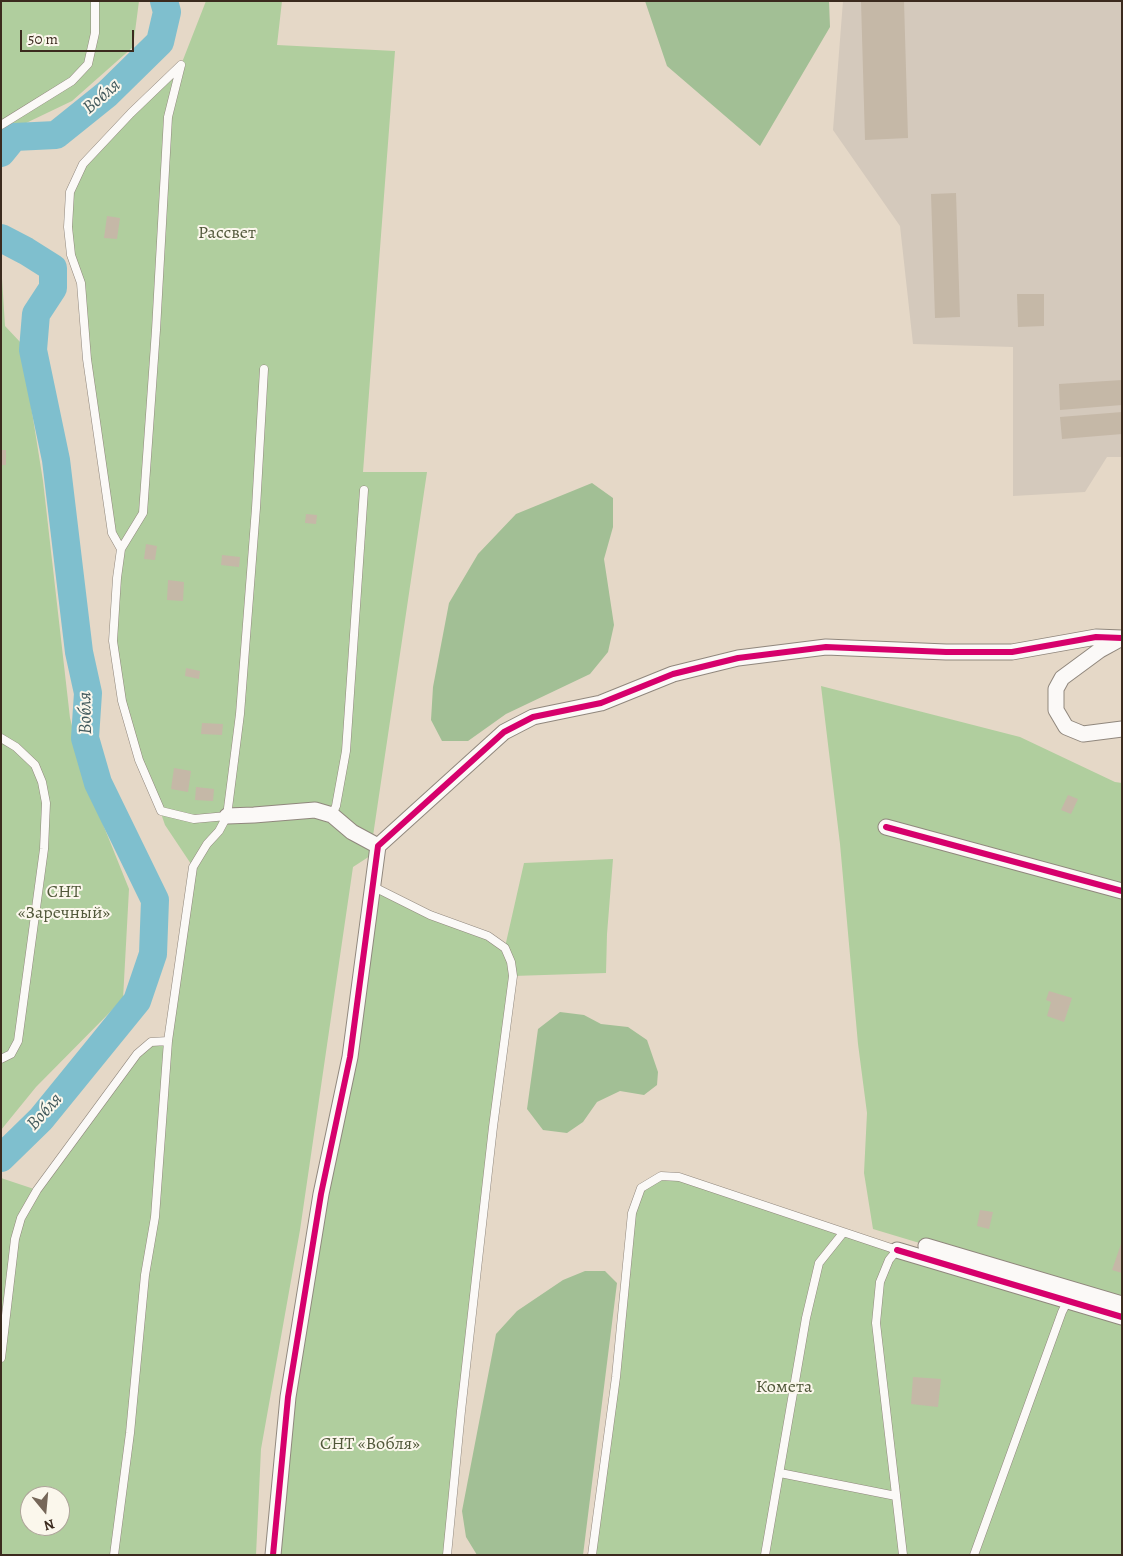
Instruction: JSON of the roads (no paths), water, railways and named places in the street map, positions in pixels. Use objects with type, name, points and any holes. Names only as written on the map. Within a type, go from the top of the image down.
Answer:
[{"type":"street","points":[[273,1555],[288,1397],[321,1194],[350,1057],[378,846],[504,732],[534,717],[601,703],[673,674],[738,658],[826,647],[946,652],[1012,652],[1096,637],[1122,638]]},
{"type":"street","points":[[1122,638],[1100,650],[1062,678],[1056,689],[1056,710],[1066,727],[1084,734],[1122,730]]},
{"type":"street","points":[[227,816],[315,810],[332,815],[352,832],[378,846]]},
{"type":"street","points":[[886,827],[1122,891]]},
{"type":"street","points":[[926,1246],[1122,1304]]},
{"type":"street","points":[[897,1250],[1122,1317]]},
{"type":"lane","points":[[1,125],[72,81],[88,64],[95,33],[95,1]]},
{"type":"lane","points":[[121,548],[112,532],[87,359],[81,283],[72,255],[68,227],[70,192],[82,164],[180,65],[168,116],[143,513],[121,548],[117,578],[114,641],[122,701],[139,760],[161,811],[194,819],[227,816]]},
{"type":"lane","points":[[114,1555],[130,1433],[145,1275],[155,1217],[168,1041],[193,867],[219,831],[227,816],[240,714],[256,508],[264,370]]},
{"type":"lane","points":[[332,815],[336,806],[346,751],[364,490]]},
{"type":"lane","points":[[1,738],[16,746],[35,765],[42,782],[46,804],[44,849],[18,1041],[11,1054],[1,1059]]},
{"type":"lane","points":[[372,886],[430,915],[488,936],[505,948],[512,962],[513,976],[494,1117],[466,1362],[447,1555]]},
{"type":"lane","points":[[1,1358],[15,1239],[21,1218],[37,1190],[137,1054],[151,1042],[168,1041]]},
{"type":"lane","points":[[592,1555],[616,1377],[632,1213],[641,1188],[661,1176],[679,1177],[897,1250],[880,1282],[876,1323],[903,1555]]},
{"type":"lane","points":[[765,1555],[806,1318],[820,1263],[843,1233]]},
{"type":"lane","points":[[974,1555],[1068,1300]]},
{"type":"lane","points":[[780,1473],[896,1496]]},
{"type":"waterway","name":"Вобля","points":[[1,153],[14,137],[56,135],[107,94],[160,42],[167,12],[164,1]]},
{"type":"waterway","name":"Вобля","points":[[1,238],[53,268],[53,288],[36,314],[33,350],[56,460],[79,652],[88,693],[85,738],[98,783],[155,900],[153,954],[137,1001],[41,1119],[1,1158]]},
{"type":"park label","name":"Рассвет","points":[[227,234]]},
{"type":"park label","name":"СНТ «Заречный»","points":[[64,903]]},
{"type":"park label","name":"Комета","points":[[784,1388]]},
{"type":"park label","name":"СНТ «Вобля»","points":[[370,1445]]}]
